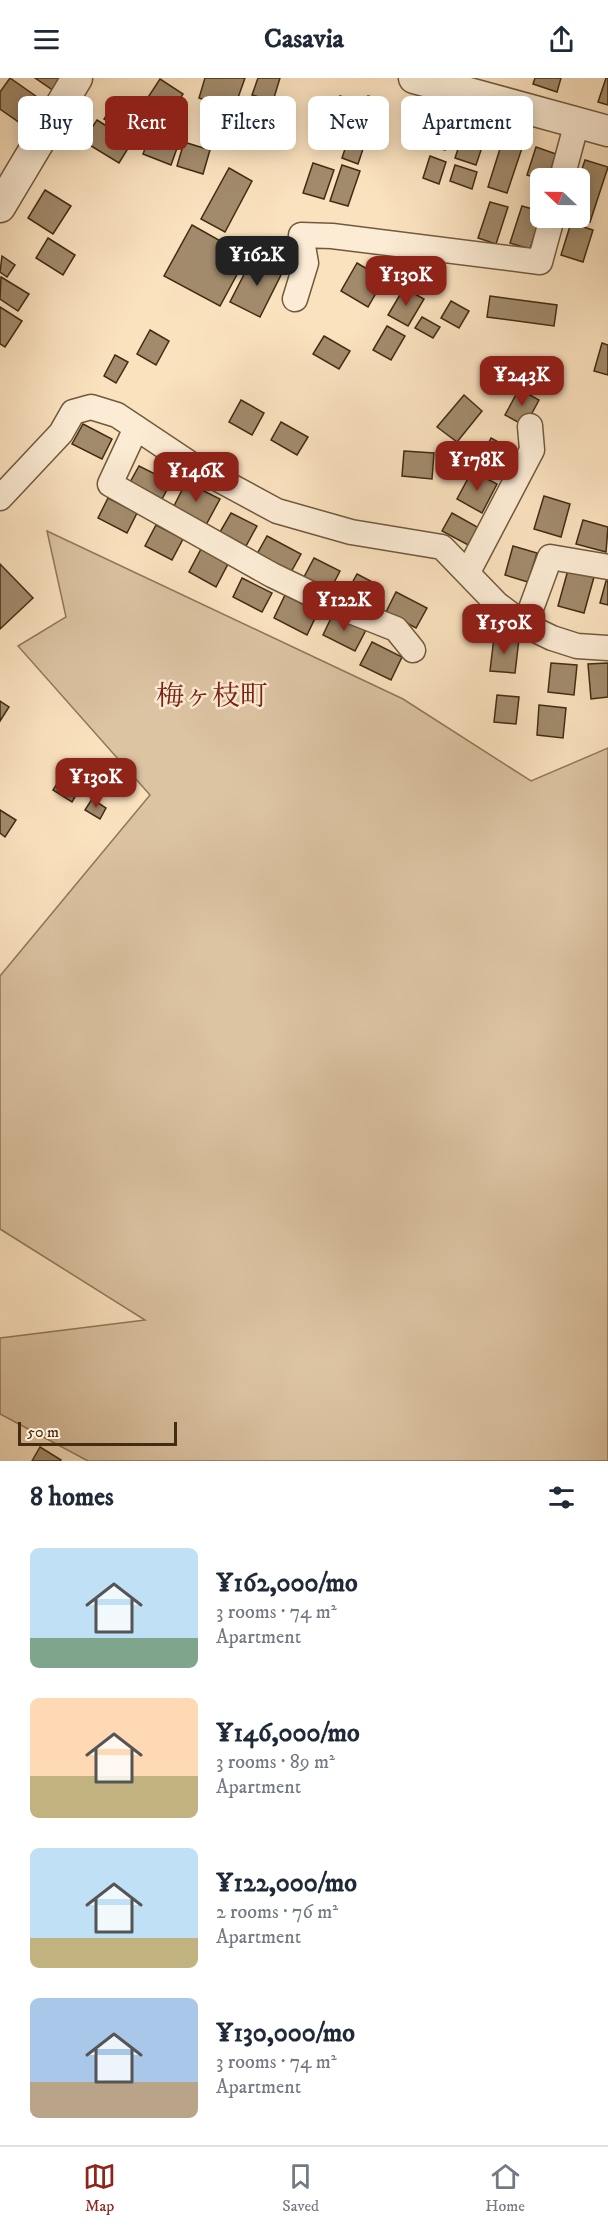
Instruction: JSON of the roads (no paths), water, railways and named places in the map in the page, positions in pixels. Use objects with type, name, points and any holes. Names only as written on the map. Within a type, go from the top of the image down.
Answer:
[{"type":"street","points":[[0,207],[77,78]]},
{"type":"street","points":[[414,78],[459,84],[608,131]]},
{"type":"street","points":[[564,168],[576,122]]},
{"type":"street","points":[[295,299],[306,263],[301,235],[332,236],[540,262],[549,228]]},
{"type":"street","points":[[0,498],[61,433],[73,412],[91,407],[117,415],[192,465],[277,511],[351,532],[442,547],[496,604],[525,625],[552,638],[577,646],[608,648]]},
{"type":"street","points":[[468,573],[532,450],[530,426]]},
{"type":"street","points":[[136,428],[110,484],[272,575],[330,603],[396,629],[413,651]]},
{"type":"street","points":[[525,625],[550,557],[608,567]]},
{"type":"district","name":"梅ヶ枝町","points":[[212,696]]}]
